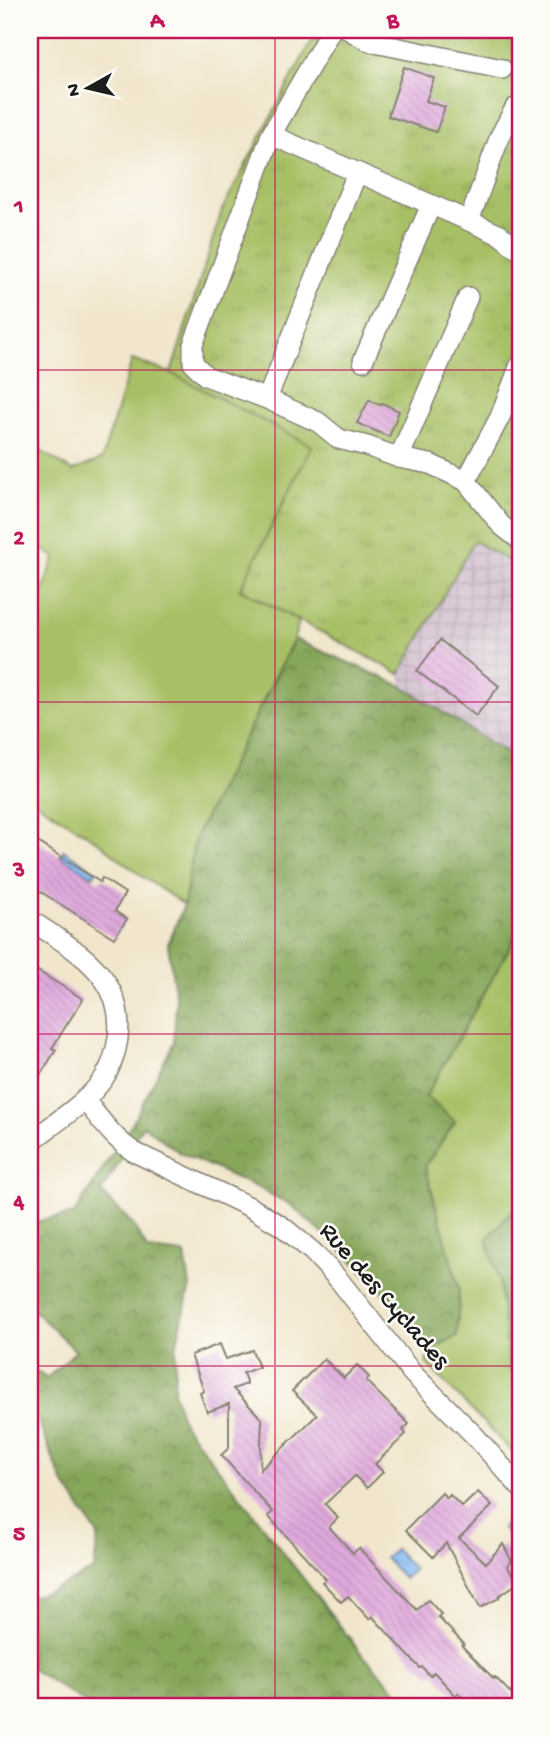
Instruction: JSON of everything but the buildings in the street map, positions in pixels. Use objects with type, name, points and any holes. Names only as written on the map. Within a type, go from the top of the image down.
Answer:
[{"type":"street","points":[[331,30],[271,135],[193,345],[193,363],[206,376],[318,422],[339,439],[399,458],[430,464],[466,481],[501,525],[520,540]]},
{"type":"street","points":[[349,30],[370,42],[502,69]]},
{"type":"street","points":[[469,220],[500,136],[515,108]]},
{"type":"street","points":[[271,135],[469,220],[500,235],[520,251]]},
{"type":"street","points":[[267,399],[357,173]]},
{"type":"street","points":[[363,361],[431,205]]},
{"type":"street","points":[[399,458],[468,297]]},
{"type":"street","points":[[466,481],[500,417],[520,365]]},
{"type":"street","points":[[30,920],[81,953],[101,973],[114,998],[119,1025],[116,1053],[103,1079],[84,1099],[33,1136]]},
{"type":"street","name":"Rue des Cyclades","points":[[84,1099],[109,1131],[134,1152],[250,1207],[283,1227],[313,1252],[347,1290],[413,1374],[474,1435],[520,1487]]},
{"type":"shaded area","points":[[475,541],[520,568],[520,762],[402,686],[400,674]]},
{"type":"green space","points":[[317,30],[520,30],[520,568],[474,541],[400,674],[240,589],[312,446],[171,373],[222,210]]},
{"type":"green space","points":[[132,360],[171,373],[312,446],[240,589],[299,621],[294,639],[195,838],[184,905],[97,841],[30,798],[30,624],[55,557],[30,543],[30,444],[73,471],[102,459]]},
{"type":"green space","points":[[294,639],[402,686],[520,762],[520,947],[514,940],[426,1096],[455,1122],[425,1166],[459,1290],[457,1336],[431,1349],[394,1303],[291,1205],[180,1153],[143,1125],[101,1192],[132,1223],[148,1250],[185,1254],[190,1286],[176,1347],[174,1393],[183,1423],[361,1653],[405,1700],[418,1707],[92,1707],[30,1668],[30,1597],[53,1590],[94,1570],[98,1535],[62,1480],[30,1405],[30,1369],[47,1378],[76,1351],[30,1307],[30,1227],[39,1221],[74,1214],[134,1120],[174,1042],[176,1000],[168,944],[184,905],[195,838]]},
{"type":"green space","points":[[514,939],[520,947],[520,1002],[510,1024],[520,1029],[520,1210],[517,1206],[487,1239],[499,1280],[510,1370],[520,1358],[520,1451],[516,1456],[426,1363],[431,1349],[457,1336],[459,1290],[425,1166],[455,1122],[425,1096]]},
{"type":"green space","points":[[516,1206],[520,1210],[520,1358],[510,1371],[499,1280],[487,1239]]},
{"type":"water","points":[[63,850],[96,871],[93,876],[60,856]]},
{"type":"water","points":[[510,1521],[520,1533],[520,1547],[502,1528]]},
{"type":"water","points":[[395,1549],[414,1569],[404,1579],[385,1558]]}]
